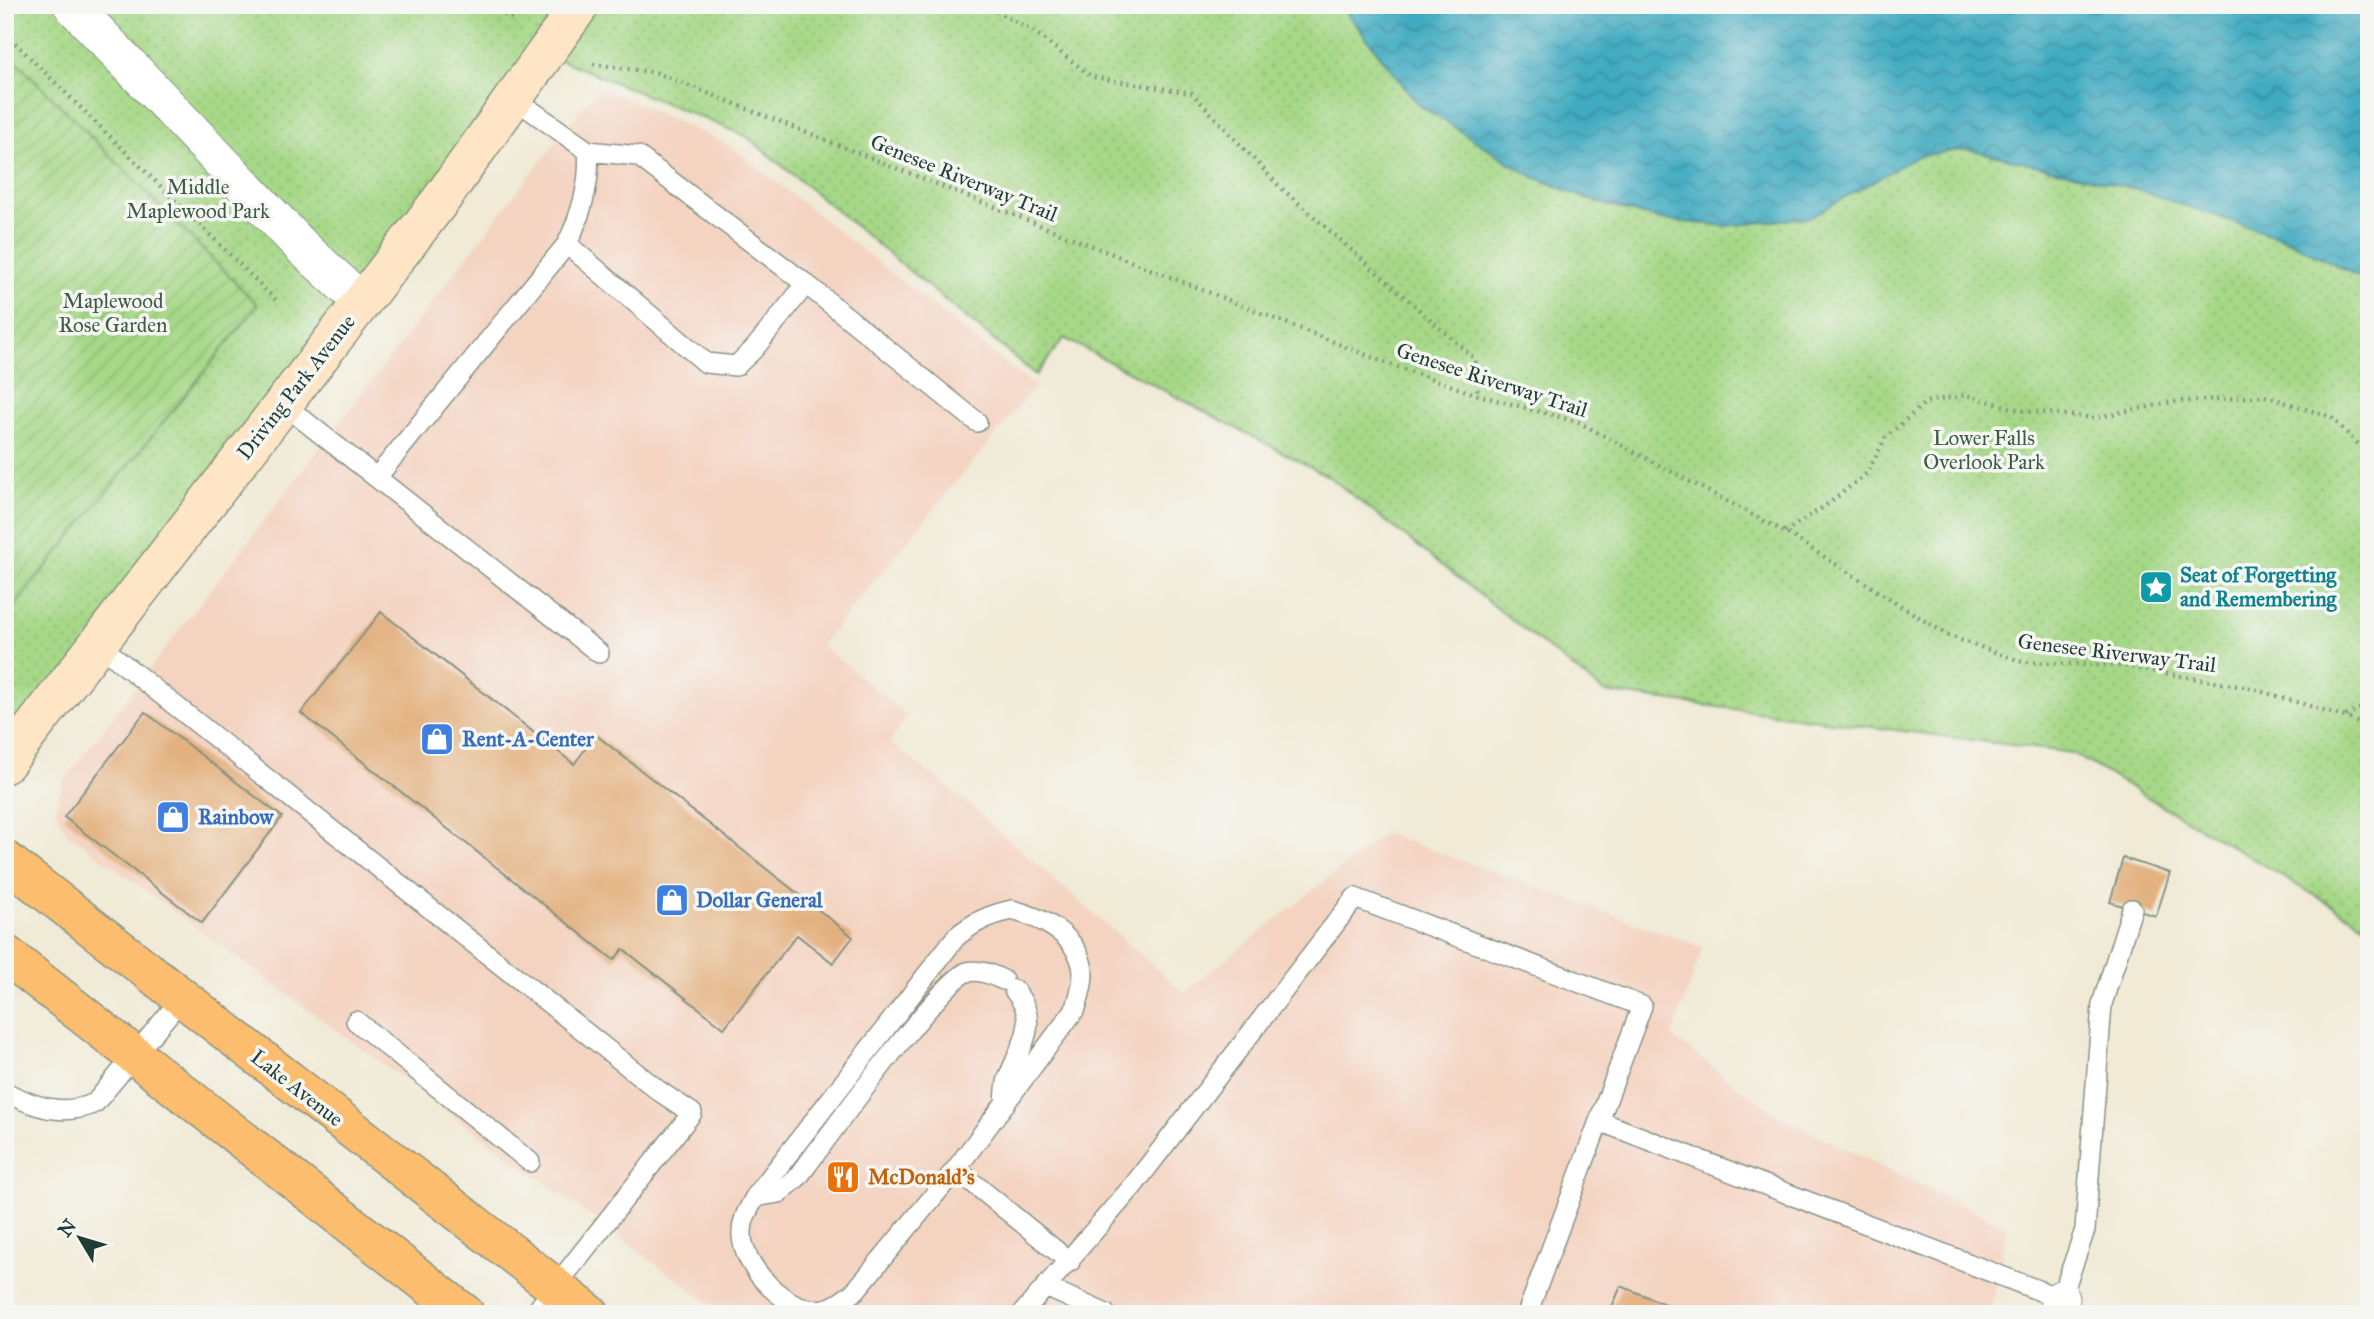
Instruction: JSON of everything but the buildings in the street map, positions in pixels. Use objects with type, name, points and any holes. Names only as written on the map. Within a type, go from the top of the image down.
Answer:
[{"type":"main road","name":"Driving Park Avenue","points":[[5,764],[362,302],[515,99],[580,5]]},
{"type":"main road","name":"Lake Avenue","points":[[5,860],[182,998],[544,1300],[590,1314]]},
{"type":"main road","points":[[5,954],[465,1314]]},
{"type":"street","points":[[72,5],[312,258],[362,302]]},
{"type":"lane","points":[[515,99],[588,151],[638,156],[806,284],[977,422]]},
{"type":"lane","points":[[377,477],[567,244],[583,207],[589,165],[588,151]]},
{"type":"lane","points":[[567,244],[706,363],[736,366],[754,349],[806,284]]},
{"type":"lane","points":[[283,404],[599,653]]},
{"type":"lane","points":[[98,644],[659,1091],[692,1113],[544,1300]]},
{"type":"lane","points":[[1022,1314],[1070,1262],[1186,1120],[1355,898],[1643,1006],[1527,1314]]},
{"type":"lane","points":[[1599,1121],[2059,1306],[2085,1230],[2102,1004],[2132,909]]},
{"type":"lane","points":[[1012,910],[1034,916],[1070,943],[1082,964],[1082,986],[1076,1007],[956,1169],[856,1290],[842,1302],[823,1310],[803,1307],[786,1298],[750,1266],[741,1234],[744,1218],[755,1197],[956,937],[982,919],[1012,910]]},
{"type":"lane","points":[[755,1197],[779,1193],[799,1176],[925,1012],[954,980],[966,972],[985,972],[1009,985],[1026,1004],[1029,1023],[1021,1051],[1007,1079],[1005,1105]]},
{"type":"lane","points":[[5,1092],[37,1108],[79,1110],[96,1103],[182,998]]},
{"type":"lane","points":[[356,1021],[530,1162]]},
{"type":"lane","points":[[956,1169],[1070,1262]]},
{"type":"lane","points":[[1046,1287],[1106,1314]]},
{"type":"path","points":[[485,5],[515,20]]},
{"type":"path","points":[[983,5],[1032,30],[1092,77],[1192,93],[1279,186],[1475,359],[1478,395]]},
{"type":"path","points":[[5,33],[279,303]]},
{"type":"path","name":"Genesee Riverway Trail","points":[[593,64],[657,73],[1371,356],[1478,395],[1578,422],[1785,532],[1947,635],[2023,662],[2123,666],[2197,676],[2250,688],[2346,717],[2369,728]]},
{"type":"path","points":[[1785,532],[1831,502],[1867,473],[1886,437],[1926,402],[1966,395],[2019,410],[2094,418],[2172,402],[2265,396],[2331,417],[2369,455]]},
{"type":"path","points":[[2346,717],[2369,704]]},
{"type":"shaded area","points":[[602,88],[729,145],[1035,387],[821,645],[907,715],[890,743],[958,795],[1184,993],[1385,833],[1703,947],[1672,1037],[1778,1116],[2007,1227],[1990,1314],[724,1314],[67,833],[55,810],[64,780],[584,105]]},
{"type":"green space","name":"Lower Falls Overlook Park","points":[[5,5],[1341,5],[1418,104],[1528,174],[1587,199],[1660,220],[1871,180],[1918,156],[1968,149],[2136,189],[2288,240],[2369,282],[2369,927],[2072,753],[1604,692],[1328,476],[1064,338],[1036,375],[746,136],[546,54],[5,764]]},
{"type":"green space","name":"Maplewood Rose Garden","points":[[5,50],[258,305],[5,618]]},
{"type":"water","points":[[1341,5],[2369,5],[2369,282],[2288,240],[2136,189],[1968,149],[1918,156],[1810,217],[1726,226],[1661,220],[1587,199],[1528,174],[1418,104]]},
{"type":"place","name":"Seat of Forgetting and Remembering","points":[[2156,587]]},
{"type":"place","name":"Rent-A-Center","points":[[437,739]]},
{"type":"place","name":"Rainbow","points":[[173,817]]},
{"type":"place","name":"Dollar General","points":[[672,900]]},
{"type":"place","name":"McDonald's","points":[[843,1177]]},
{"type":"park label","name":"Middle Maplewood Park","points":[[198,199]]}]
